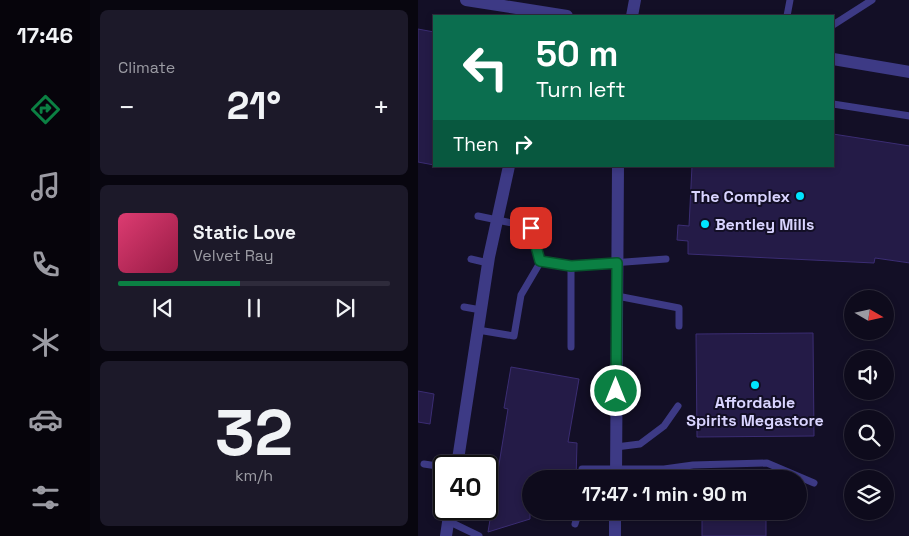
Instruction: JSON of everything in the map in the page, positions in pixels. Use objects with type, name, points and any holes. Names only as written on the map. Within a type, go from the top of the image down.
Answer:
[{"type":"street","points":[[466,0],[546,15]]},
{"type":"street","points":[[632,15],[635,0]]},
{"type":"street","points":[[834,59],[910,72]]},
{"type":"street","points":[[459,455],[488,263],[509,167]]},
{"type":"street","points":[[616,470],[618,167]]},
{"type":"street","points":[[446,536],[448,520]]},
{"type":"street","points":[[615,520],[615,536]]},
{"type":"lane","points":[[787,15],[790,0]]},
{"type":"lane","points":[[834,24],[872,0]]},
{"type":"lane","points":[[834,104],[910,116]]},
{"type":"lane","points":[[478,216],[531,228],[540,261],[520,296],[514,336],[478,330]]},
{"type":"lane","points":[[471,259],[488,263]]},
{"type":"lane","points":[[540,261],[571,266],[666,259]]},
{"type":"lane","points":[[571,266],[571,347]]},
{"type":"lane","points":[[617,296],[679,308],[679,326]]},
{"type":"lane","points":[[464,307],[481,310]]},
{"type":"lane","points":[[616,447],[640,444],[664,426],[678,406]]},
{"type":"lane","points":[[424,464],[433,465]]},
{"type":"lane","points":[[654,470],[693,465],[767,464],[782,470]]},
{"type":"lane","points":[[807,480],[814,483]]},
{"type":"lane","points":[[456,520],[478,536]]},
{"type":"lane","points":[[575,524],[576,520]]},
{"type":"building","points":[[418,29],[433,32],[433,165],[418,162]]},
{"type":"building","name":"The Complex","points":[[834,134],[910,146],[910,263],[875,258],[874,263],[688,254],[688,241],[677,240],[678,225],[689,226],[692,167],[834,167]]},
{"type":"building","name":"Affordable Spirits Megastore","points":[[813,333],[814,436],[697,437],[696,334]]},
{"type":"building","points":[[511,367],[579,379],[568,442],[577,443],[576,470],[522,470],[522,520],[527,520],[488,532],[490,520],[498,520],[498,470],[508,409],[504,408]]},
{"type":"building","points":[[418,391],[434,394],[430,424],[418,422]]},
{"type":"building","points":[[702,520],[766,520],[766,536],[702,536]]},
{"type":"place","name":"The Complex","points":[[800,196]]},
{"type":"place","name":"Bentley Mills","points":[[705,224]]},
{"type":"place","name":"Affordable Spirits Megastore","points":[[755,385]]},
{"type":"route","points":[[531,228],[540,261],[571,266],[617,263],[616,391]]}]
